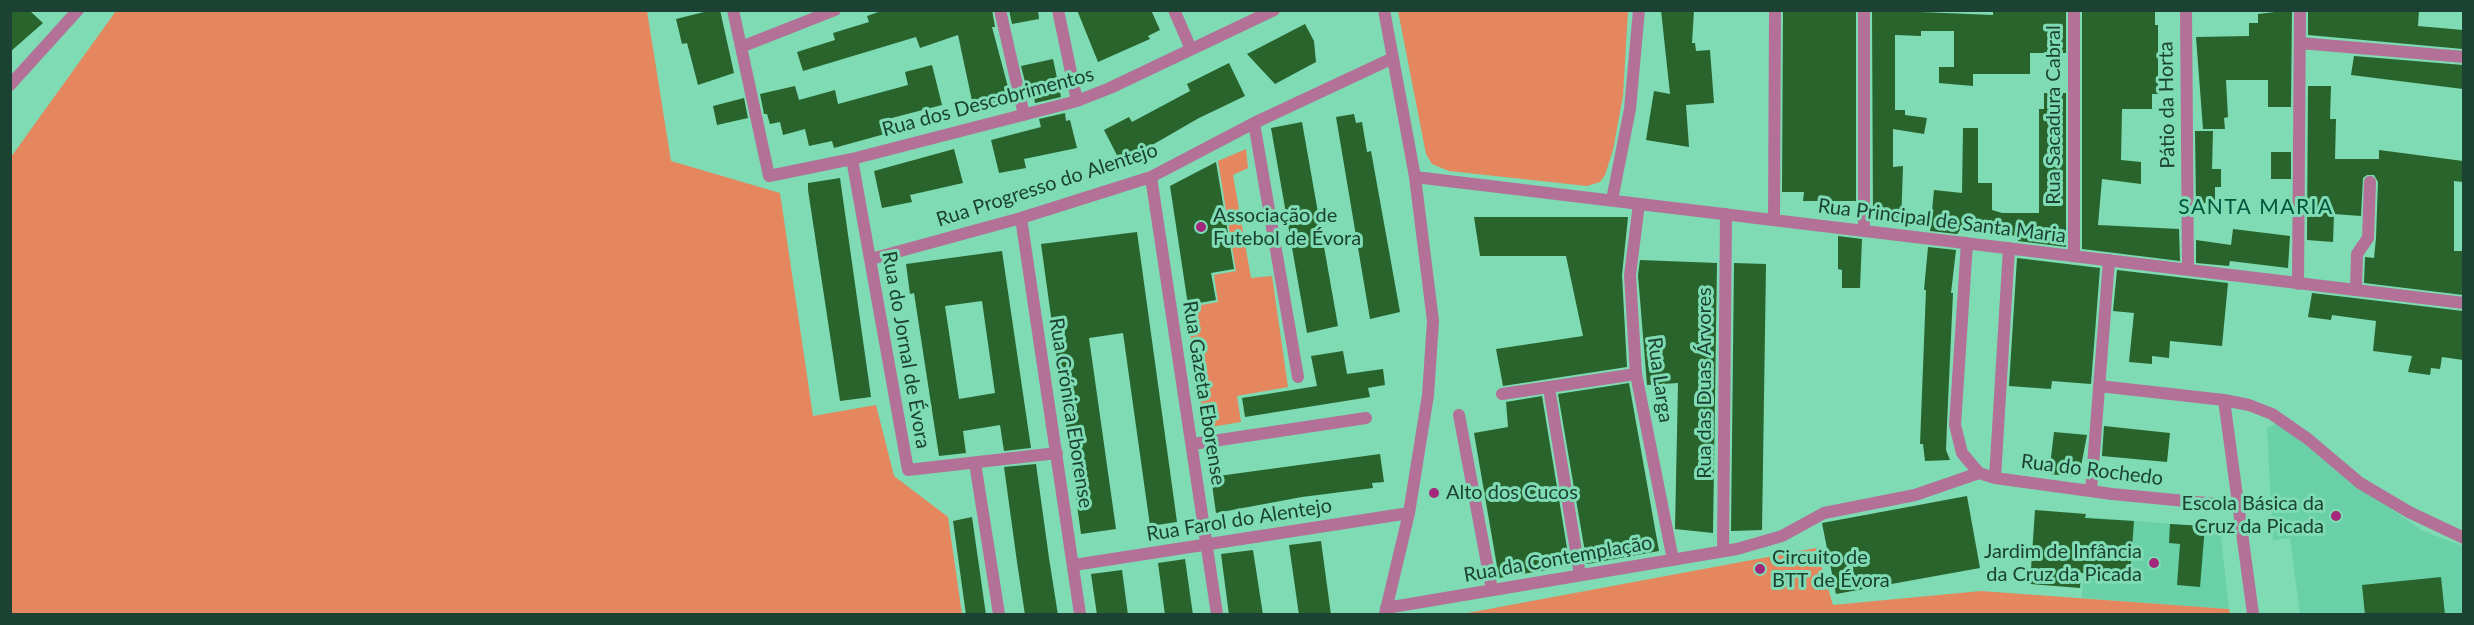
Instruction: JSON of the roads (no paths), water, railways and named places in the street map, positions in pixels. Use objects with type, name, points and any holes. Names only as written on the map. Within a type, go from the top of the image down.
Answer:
[{"type":"street","points":[[10,85],[78,10]]},
{"type":"street","points":[[733,10],[741,47],[835,10]]},
{"type":"street","points":[[1000,10],[1024,115]]},
{"type":"street","points":[[1058,10],[1077,100]]},
{"type":"street","points":[[1174,10],[1191,49]]},
{"type":"street","name":"Rua dos Descobrimentos","points":[[741,47],[769,176],[852,159],[1077,100],[1110,88],[1274,10]]},
{"type":"street","points":[[1384,10],[1415,177],[1433,321],[1428,395],[1409,513],[1385,611]]},
{"type":"street","points":[[1612,200],[1630,109],[1639,10]]},
{"type":"street","points":[[1774,220],[1775,10]]},
{"type":"street","points":[[1864,10],[1864,231]]},
{"type":"street","name":"Rua Sacadura Cabral","points":[[2074,10],[2074,256]]},
{"type":"street","name":"Pátio da Horta","points":[[2186,10],[2188,270]]},
{"type":"street","points":[[2298,284],[2300,10]]},
{"type":"street","points":[[2300,43],[2463,57]]},
{"type":"street","name":"Rua Progresso do Alentejo","points":[[871,259],[1021,218],[1152,177],[1254,123],[1393,58]]},
{"type":"street","points":[[1254,123],[1298,376]]},
{"type":"street","name":"Rua do Jornal de Évora","points":[[852,159],[908,470],[1057,453]]},
{"type":"street","name":"Rua Gazeta Eborense","points":[[1152,177],[1217,615]]},
{"type":"street","name":"Rua Principal de Santa Maria","points":[[1415,177],[2463,303]]},
{"type":"street","points":[[2356,290],[2357,254],[2368,238],[2370,182]]},
{"type":"street","name":"Rua Larga","points":[[1639,204],[1629,275],[1636,374],[1673,560]]},
{"type":"street","name":"Rua das Duas Árvores","points":[[1723,551],[1726,214]]},
{"type":"street","name":"Rua Crónica Eborense","points":[[1021,218],[1080,615]]},
{"type":"street","points":[[1967,243],[1955,425],[1962,453],[1978,473]]},
{"type":"street","points":[[1995,478],[2009,248]]},
{"type":"street","points":[[2091,491],[2109,260]]},
{"type":"street","points":[[1502,394],[1636,374]]},
{"type":"street","points":[[2099,386],[2224,400],[2249,405],[2272,414],[2308,439],[2360,483],[2409,512],[2463,538]]},
{"type":"street","points":[[1549,388],[1580,575]]},
{"type":"street","points":[[2224,400],[2253,615]]},
{"type":"street","points":[[1460,415],[1492,590]]},
{"type":"street","points":[[1193,444],[1366,418]]},
{"type":"street","points":[[975,463],[999,615]]},
{"type":"street","name":"Rua da Contemplação","points":[[1385,611],[1492,590],[1737,549],[1782,536],[1824,513],[1916,495],[1978,473]]},
{"type":"street","name":"Rua do Rochedo","points":[[1978,473],[1995,478],[2091,491],[2238,506]]},
{"type":"street","name":"Rua Farol do Alentejo","points":[[1074,566],[1409,513]]},
{"type":"place","name":"Associação de Futebol de Évora","points":[[1201,227]]},
{"type":"place","name":"Alto dos Cucos","points":[[1434,493]]},
{"type":"place","name":"Escola Básica da Cruz da Picada","points":[[2336,516]]},
{"type":"place","name":"Jardim de Infância da Cruz da Picada","points":[[2154,563]]},
{"type":"place","name":"Circuito de BTT de Évora","points":[[1760,569]]},
{"type":"district","name":"SANTA MARIA","points":[[2256,207]]}]
